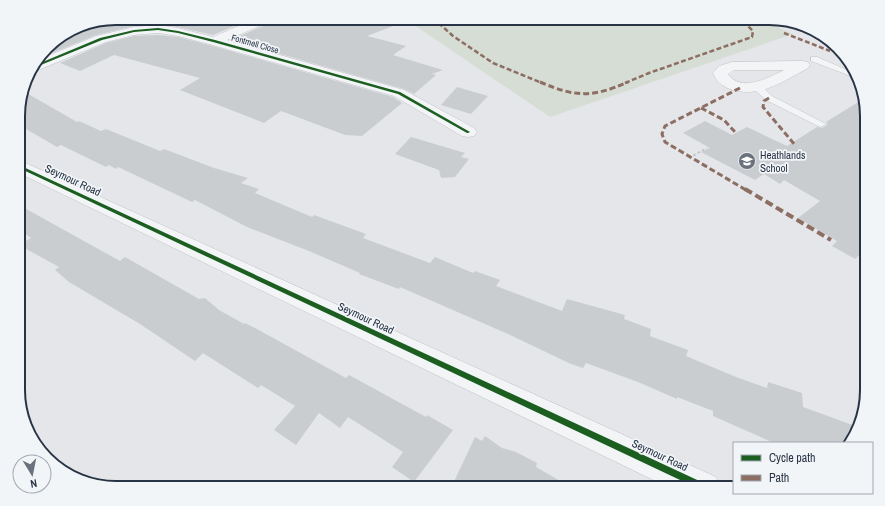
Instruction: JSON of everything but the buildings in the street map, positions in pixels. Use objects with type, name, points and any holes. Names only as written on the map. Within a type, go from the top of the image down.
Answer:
[{"type":"street","points":[[214,41],[250,25]]},
{"type":"street","name":"Fontmell Close","points":[[42,63],[101,39],[134,31],[158,28],[316,64],[399,93],[468,132]]},
{"type":"street","points":[[435,130],[451,122]]},
{"type":"street","name":"Seymour Road","points":[[25,169],[690,481]]},
{"type":"lane","points":[[814,59],[850,74]]},
{"type":"lane","points":[[757,88],[769,98],[821,124]]},
{"type":"path","points":[[689,158],[707,148]]},
{"type":"shaded area","points":[[414,25],[769,25],[774,25],[793,34],[550,117]]},
{"type":"marked path","points":[[441,25],[453,36],[493,63],[554,88],[574,94],[589,94],[621,85],[649,73],[752,37],[753,31],[747,25]]},
{"type":"marked path","points":[[784,33],[830,51]]},
{"type":"marked path","points":[[740,88],[665,126],[662,134],[665,142],[831,240]]},
{"type":"marked path","points":[[769,98],[764,101],[763,107],[795,145]]},
{"type":"marked path","points":[[701,108],[724,120],[735,132]]},
{"type":"cycle path","points":[[42,63],[101,39],[134,31],[158,29],[178,32],[399,93],[468,132]]},
{"type":"cycle path","points":[[25,169],[690,481]]},
{"type":"place","name":"Heathlands School","points":[[747,161]]}]
